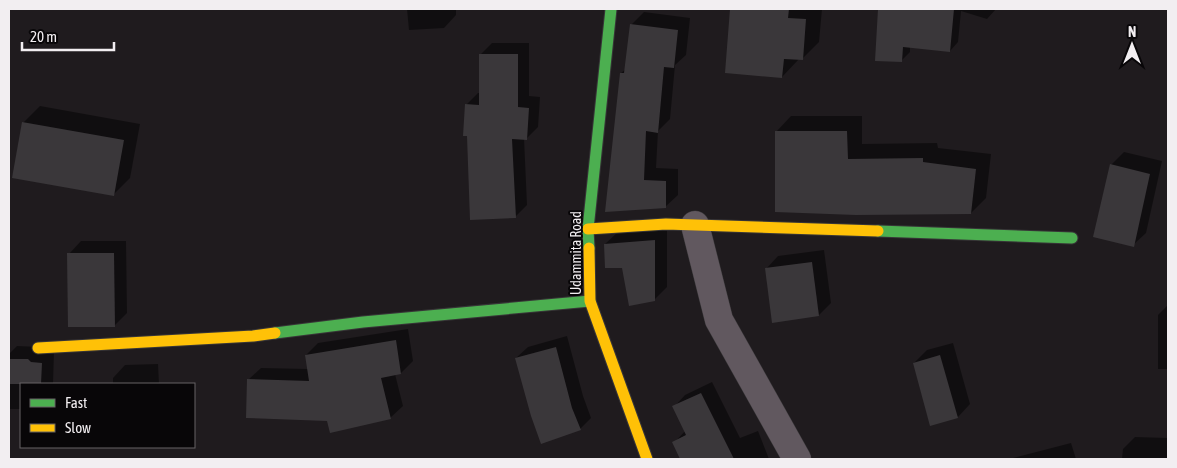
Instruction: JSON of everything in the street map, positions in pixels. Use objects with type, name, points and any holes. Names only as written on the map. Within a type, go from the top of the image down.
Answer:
[{"type":"street","name":"Udammita Road","points":[[611,9],[588,229],[590,301],[647,459]]},
{"type":"street","points":[[588,229],[666,224],[1072,238]]},
{"type":"street","points":[[695,225],[719,320],[797,459]]},
{"type":"street","points":[[38,348],[253,336],[363,322],[590,301]]},
{"type":"building","points":[[730,9],[789,9],[788,18],[806,19],[803,60],[784,59],[782,78],[725,73]]},
{"type":"building","points":[[878,9],[954,9],[950,52],[903,47],[902,62],[875,61]]},
{"type":"building","points":[[630,24],[678,30],[674,68],[664,67],[658,133],[646,131],[644,180],[666,181],[666,208],[605,212],[620,73],[624,73]]},
{"type":"building","points":[[479,54],[518,54],[518,107],[529,108],[527,140],[512,139],[516,218],[470,220],[467,136],[463,136],[465,104],[479,105]]},
{"type":"building","points":[[22,122],[124,140],[114,196],[12,178]]},
{"type":"building","points":[[775,131],[847,131],[848,159],[923,158],[923,162],[976,169],[971,214],[856,215],[775,212]]},
{"type":"building","points":[[1110,164],[1150,174],[1134,247],[1093,237]]},
{"type":"building","points":[[655,240],[655,301],[629,306],[622,268],[605,268],[604,244]]},
{"type":"building","points":[[67,253],[114,253],[115,327],[68,327]]},
{"type":"building","points":[[812,262],[819,316],[772,323],[765,268]]},
{"type":"building","points":[[396,340],[401,374],[381,378],[391,419],[330,433],[327,421],[246,418],[247,379],[309,381],[305,355]]},
{"type":"building","points":[[556,347],[572,408],[581,430],[541,444],[515,358]]},
{"type":"building","points":[[940,355],[958,418],[930,426],[913,363]]},
{"type":"building","points":[[9,359],[28,359],[31,362],[42,363],[41,383],[9,384]]},
{"type":"building","points":[[701,393],[734,459],[680,459],[672,442],[686,435],[672,406]]},
{"type":"traffic: fast","points":[[589,248],[588,229],[611,9]]},
{"type":"traffic: fast","points":[[878,231],[1072,238]]},
{"type":"traffic: fast","points":[[275,333],[363,322],[590,301]]},
{"type":"traffic: slow","points":[[588,229],[666,224],[878,231]]},
{"type":"traffic: slow","points":[[589,248],[590,301],[647,459]]},
{"type":"traffic: slow","points":[[38,348],[253,336],[275,333]]}]
